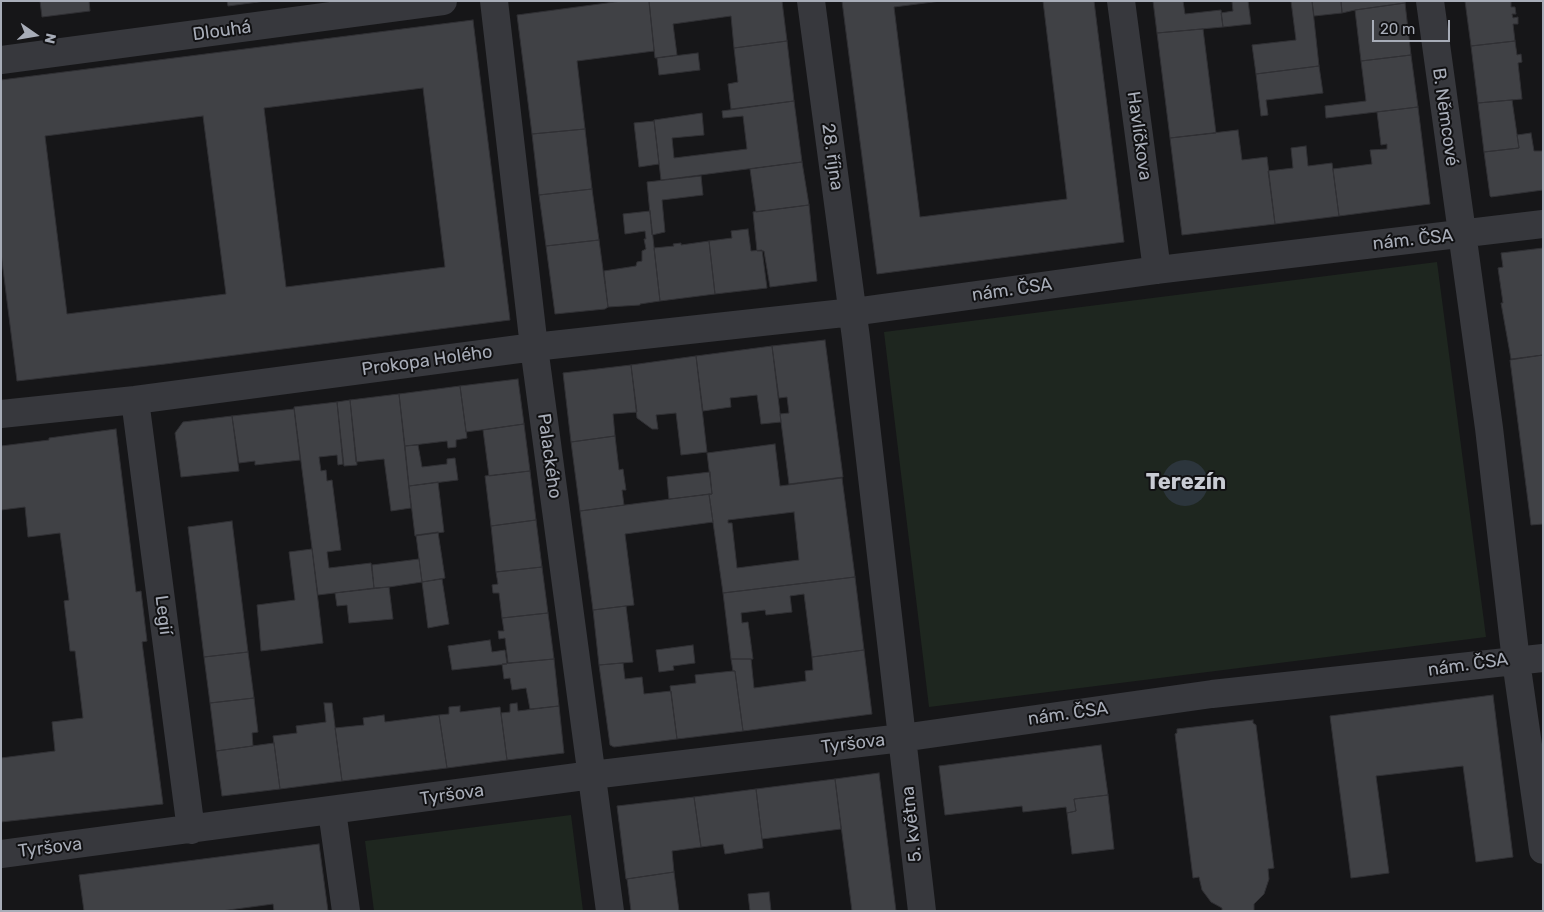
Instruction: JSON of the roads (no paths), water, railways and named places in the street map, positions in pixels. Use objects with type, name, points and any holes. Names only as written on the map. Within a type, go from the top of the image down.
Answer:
[{"type":"street","name":"Dlouhá","points":[[1,60],[443,1]]},
{"type":"street","name":"Palackého","points":[[494,1],[534,347],[610,911]]},
{"type":"street","name":"28. října","points":[[811,1],[853,312]]},
{"type":"street","name":"Havlíčkova","points":[[1121,1],[1157,270]]},
{"type":"street","name":"B. Němcové","points":[[1430,1],[1461,234]]},
{"type":"street","points":[[1461,234],[1543,224]]},
{"type":"street","name":"nám. ČSA","points":[[853,312],[1157,270],[1461,234],[1488,428],[1516,661],[1212,694],[902,738]]},
{"type":"street","name":"Prokopa Holého","points":[[1,414],[135,400],[534,347],[853,312]]},
{"type":"street","points":[[853,312],[902,738]]},
{"type":"street","name":"Legií","points":[[135,400],[191,830]]},
{"type":"street","points":[[1543,658],[1516,661],[1543,850]]},
{"type":"street","name":"Tyršova","points":[[1,854],[592,776],[902,738]]},
{"type":"street","name":"5. května","points":[[902,738],[922,911]]},
{"type":"street","points":[[332,811],[346,911]]},
{"type":"district","name":"Terezín","points":[[1186,483]]}]
